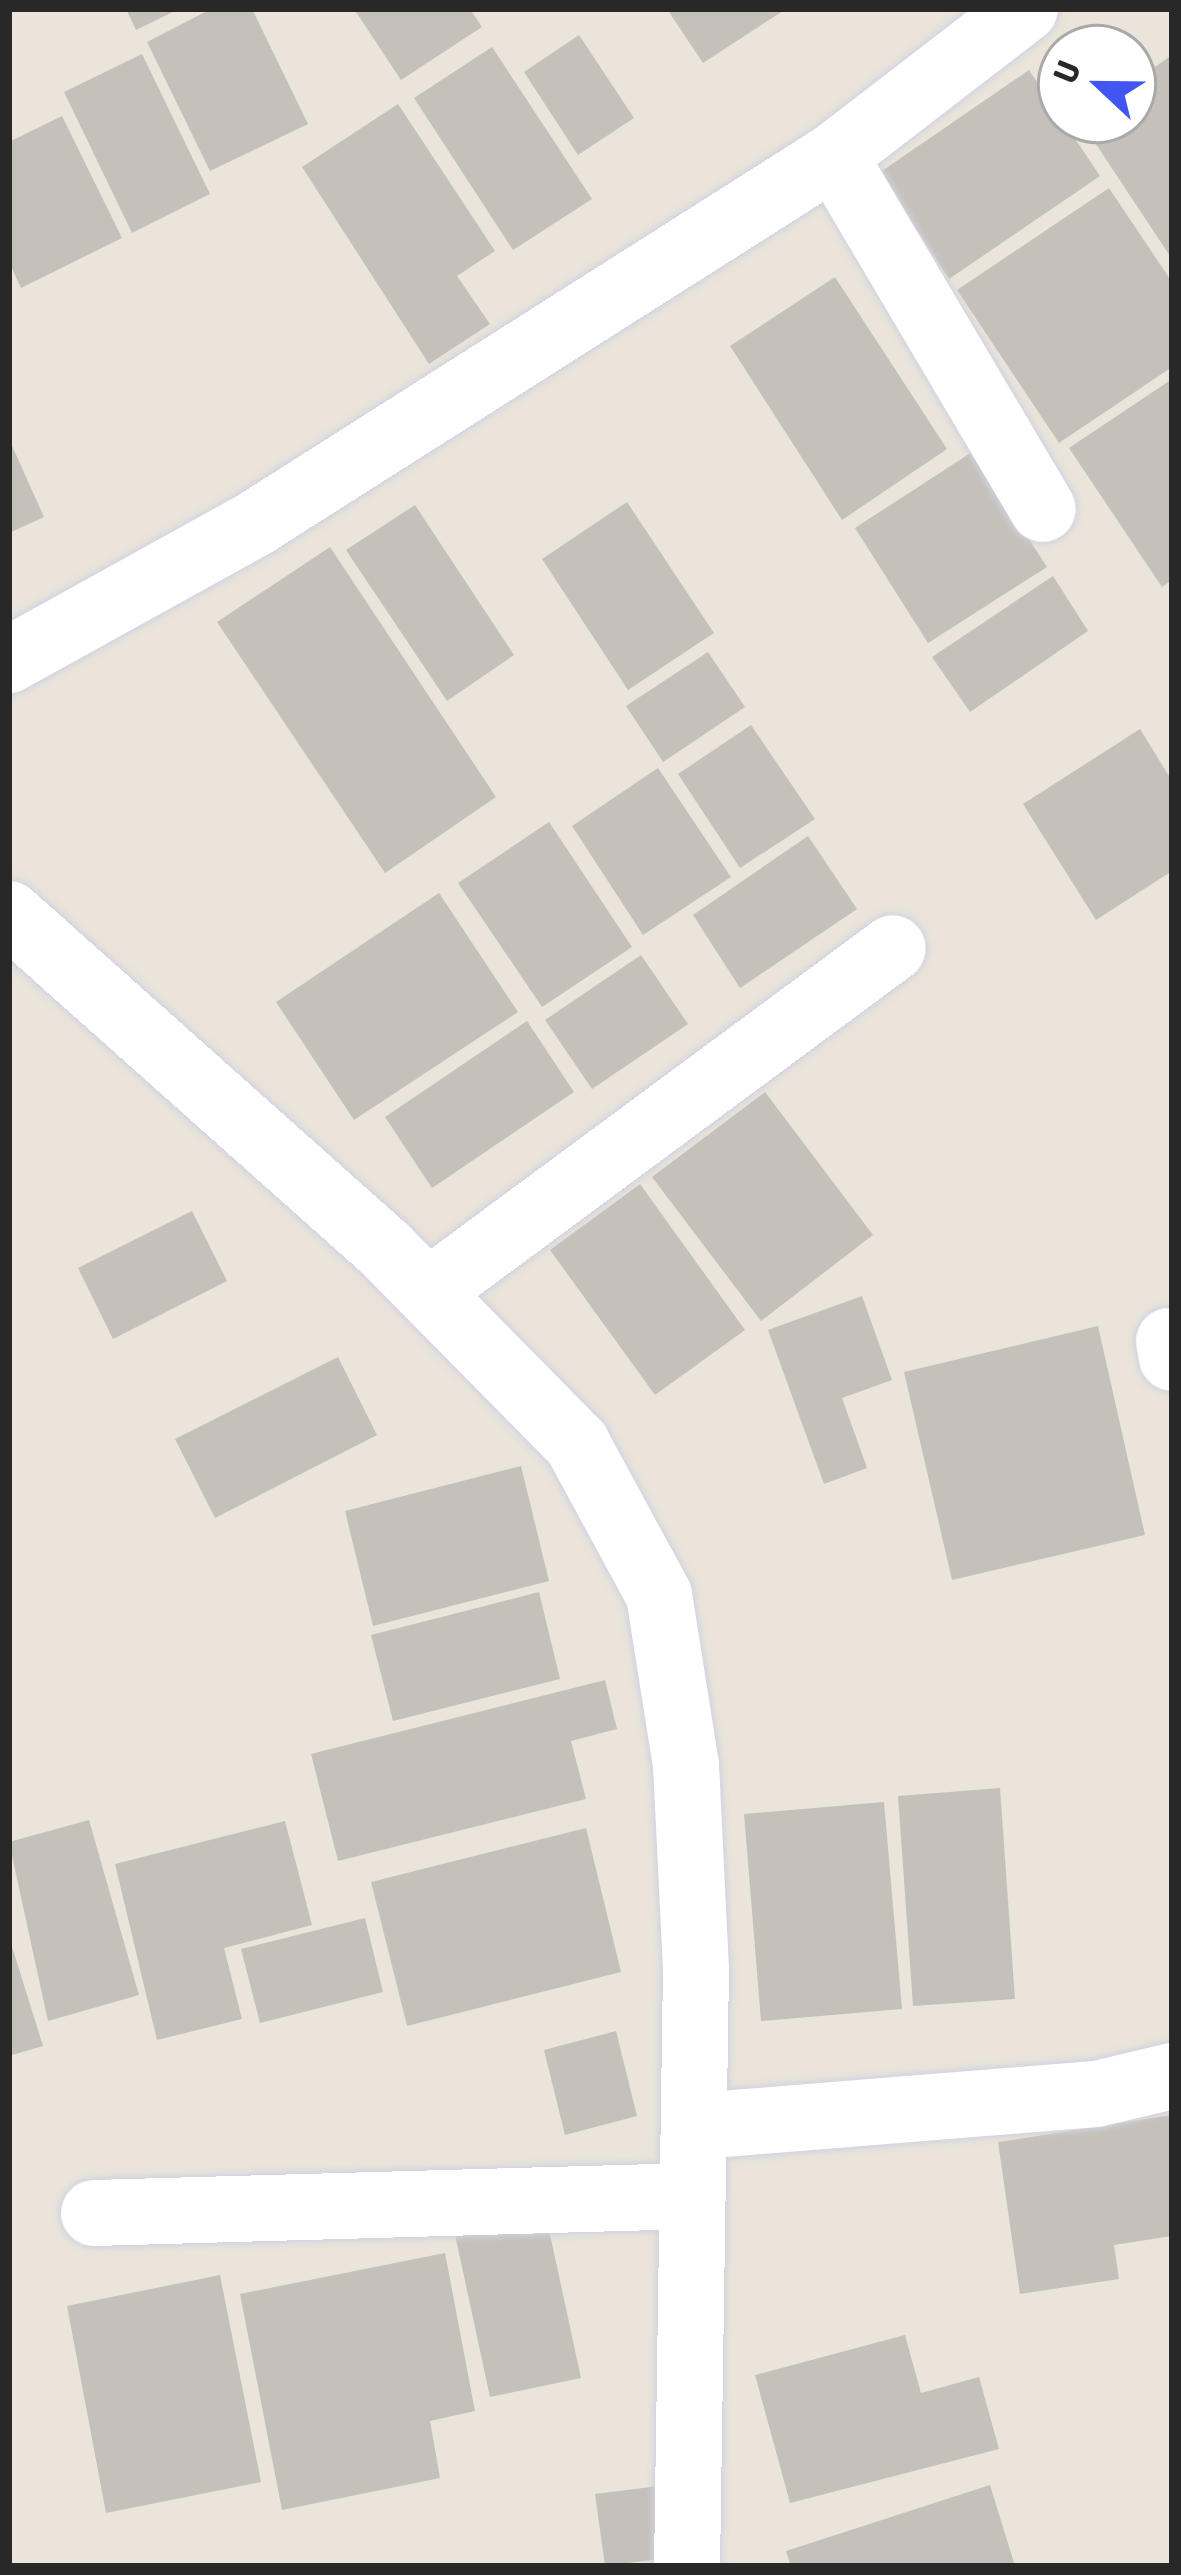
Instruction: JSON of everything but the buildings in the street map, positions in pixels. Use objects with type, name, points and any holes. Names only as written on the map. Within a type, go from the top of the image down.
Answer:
[{"type":"street","points":[[9,660],[256,523],[834,156],[1024,9]]},
{"type":"street","points":[[834,156],[1043,509]]},
{"type":"street","points":[[9,914],[428,1292],[577,1444],[659,1595],[686,1765],[698,2126],[691,2196],[687,2566]]},
{"type":"street","points":[[428,1292],[893,948]]},
{"type":"street","points":[[698,2126],[1096,2094],[1172,2076]]},
{"type":"street","points":[[94,2213],[691,2196]]}]
